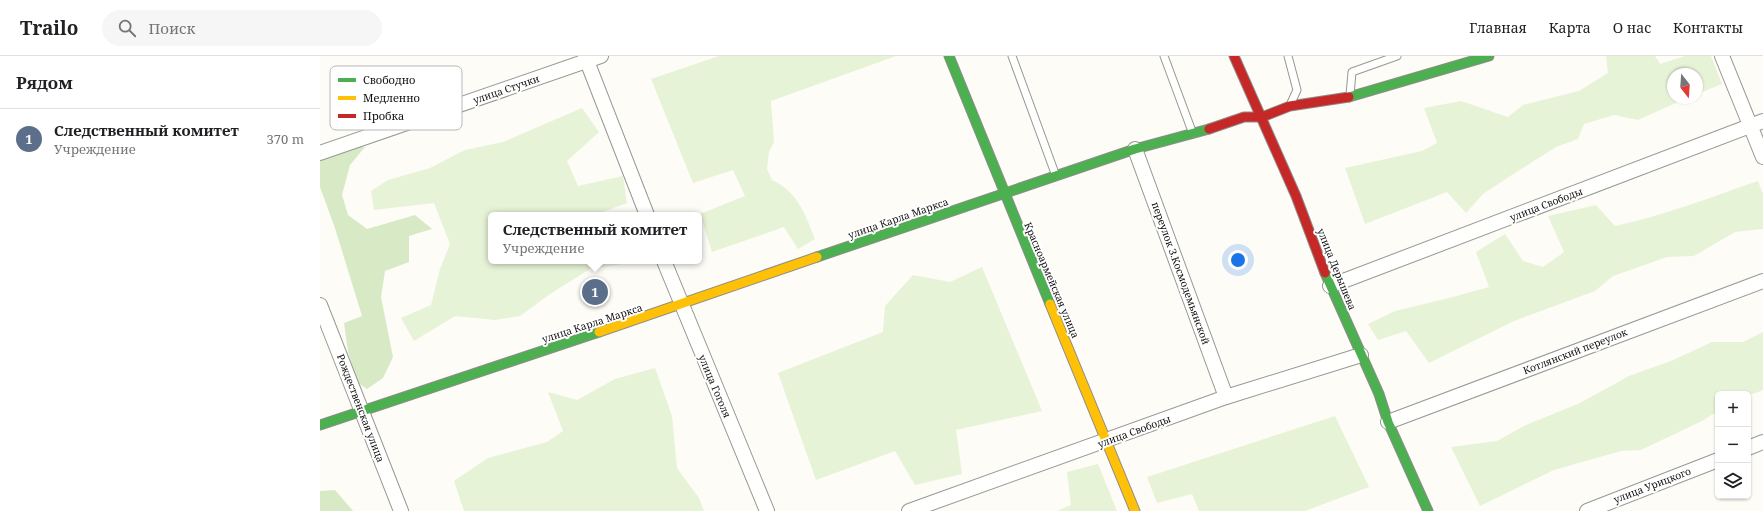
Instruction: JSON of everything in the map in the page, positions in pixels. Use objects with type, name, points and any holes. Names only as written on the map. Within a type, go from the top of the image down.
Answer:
[{"type":"street","name":"улица Стучки","points":[[462,102],[586,58],[601,56]]},
{"type":"street","name":"Красноармейская улица","points":[[949,56],[1004,194],[1135,511]]},
{"type":"street","name":"улица Дерышева","points":[[1234,56],[1296,196],[1330,286],[1379,394],[1388,422],[1428,511]]},
{"type":"street","name":"улица Карла Маркса","points":[[320,425],[681,305],[1135,149],[1194,134],[1244,117],[1262,117],[1290,106],[1350,97],[1474,58],[1489,56]]},
{"type":"street","points":[[1722,56],[1756,123],[1763,157]]},
{"type":"street","points":[[586,58],[645,212]]},
{"type":"street","name":"улица Свободы","points":[[1330,286],[1756,123]]},
{"type":"street","name":"улица Стучки","points":[[320,153],[384,130]]},
{"type":"street","name":"переулок З.Космодемьянской","points":[[1135,149],[1226,397]]},
{"type":"street","name":"улица Гоголя","points":[[665,264],[767,511]]},
{"type":"street","name":"Котлянский переулок","points":[[1388,422],[1763,281]]},
{"type":"street","name":"Рождественская улица","points":[[320,305],[401,511]]},
{"type":"street","name":"улица Свободы","points":[[910,511],[1226,397],[1361,355]]},
{"type":"street","points":[[1751,447],[1763,442]]},
{"type":"street","name":"улица Урицкого","points":[[1587,511],[1715,461]]},
{"type":"lane","points":[[1012,56],[1056,176]]},
{"type":"lane","points":[[1164,56],[1194,134]]},
{"type":"lane","points":[[1288,56],[1298,90],[1290,106]]},
{"type":"lane","points":[[1350,97],[1352,72],[1397,56]]},
{"type":"green space","points":[[719,56],[896,56],[771,101],[774,142],[769,152],[767,169],[772,180],[788,191],[800,205],[815,239],[798,249],[784,227],[712,252],[702,220],[702,213],[745,196],[733,170],[693,183],[651,79]]},
{"type":"green space","points":[[1606,56],[1655,56],[1660,64],[1685,56],[1711,56],[1722,84],[1703,92],[1703,68],[1667,68],[1667,104],[1674,104],[1638,120],[1614,115],[1584,124],[1578,139],[1556,147],[1483,194],[1466,213],[1447,192],[1365,224],[1345,168],[1422,151],[1437,143],[1424,108],[1461,101],[1508,117],[1523,105],[1579,91],[1608,73]]},
{"type":"green space","points":[[582,108],[599,132],[567,161],[578,186],[623,176],[627,203],[603,212],[488,212],[488,264],[622,264],[590,269],[550,294],[520,316],[495,320],[455,316],[414,341],[401,318],[431,305],[440,269],[450,244],[434,203],[374,210],[371,191],[388,180],[430,168],[465,150],[503,142]]},
{"type":"green space","points":[[340,146],[365,147],[350,165],[342,195],[348,215],[367,229],[415,215],[432,229],[409,236],[409,262],[385,271],[381,297],[393,357],[383,378],[367,389],[358,383],[348,352],[344,323],[362,316],[335,228],[320,187],[320,160]]},
{"type":"green space","points":[[1758,181],[1763,194],[1763,229],[1735,232],[1694,256],[1667,257],[1613,276],[1595,291],[1514,321],[1429,363],[1406,331],[1378,340],[1368,324],[1395,311],[1489,287],[1476,252],[1505,234],[1523,261],[1543,267],[1564,252],[1548,216],[1596,205],[1615,226],[1669,212]]},
{"type":"green space","points":[[982,267],[1042,411],[956,430],[962,474],[915,485],[895,451],[816,480],[778,373],[883,332],[885,306],[913,275],[950,282]]},
{"type":"green space","points":[[1763,332],[1763,390],[1751,395],[1751,391],[1715,391],[1715,413],[1702,421],[1641,450],[1621,451],[1554,470],[1480,506],[1451,447],[1497,441],[1526,425],[1580,403],[1629,376],[1671,361],[1712,342],[1743,342]]},
{"type":"green space","points":[[655,368],[672,416],[677,468],[699,498],[704,511],[464,511],[454,481],[488,458],[547,442],[563,431],[548,392],[577,400],[615,379]]},
{"type":"green space","points":[[1335,416],[1369,487],[1305,511],[1199,511],[1192,494],[1157,503],[1147,477]]},
{"type":"green space","points":[[1098,464],[1117,511],[1057,511],[1071,505],[1067,472]]},
{"type":"green space","points":[[335,490],[353,511],[320,511],[320,491]]},
{"type":"traffic: fast","points":[[949,56],[1050,304]]},
{"type":"traffic: fast","points":[[1349,97],[1489,56]]},
{"type":"traffic: fast","points":[[817,257],[1135,149],[1209,129]]},
{"type":"traffic: fast","points":[[1325,273],[1379,394],[1388,422],[1428,511]]},
{"type":"traffic: fast","points":[[320,425],[599,332]]},
{"type":"traffic: slow","points":[[599,332],[817,257]]},
{"type":"traffic: slow","points":[[1050,304],[1135,511]]},
{"type":"traffic: jam","points":[[1234,56],[1296,196],[1325,273]]},
{"type":"traffic: jam","points":[[1209,129],[1244,117],[1262,117],[1290,106],[1349,97]]},
{"type":"place","name":"Следственный комитет","points":[[595,292]]}]
